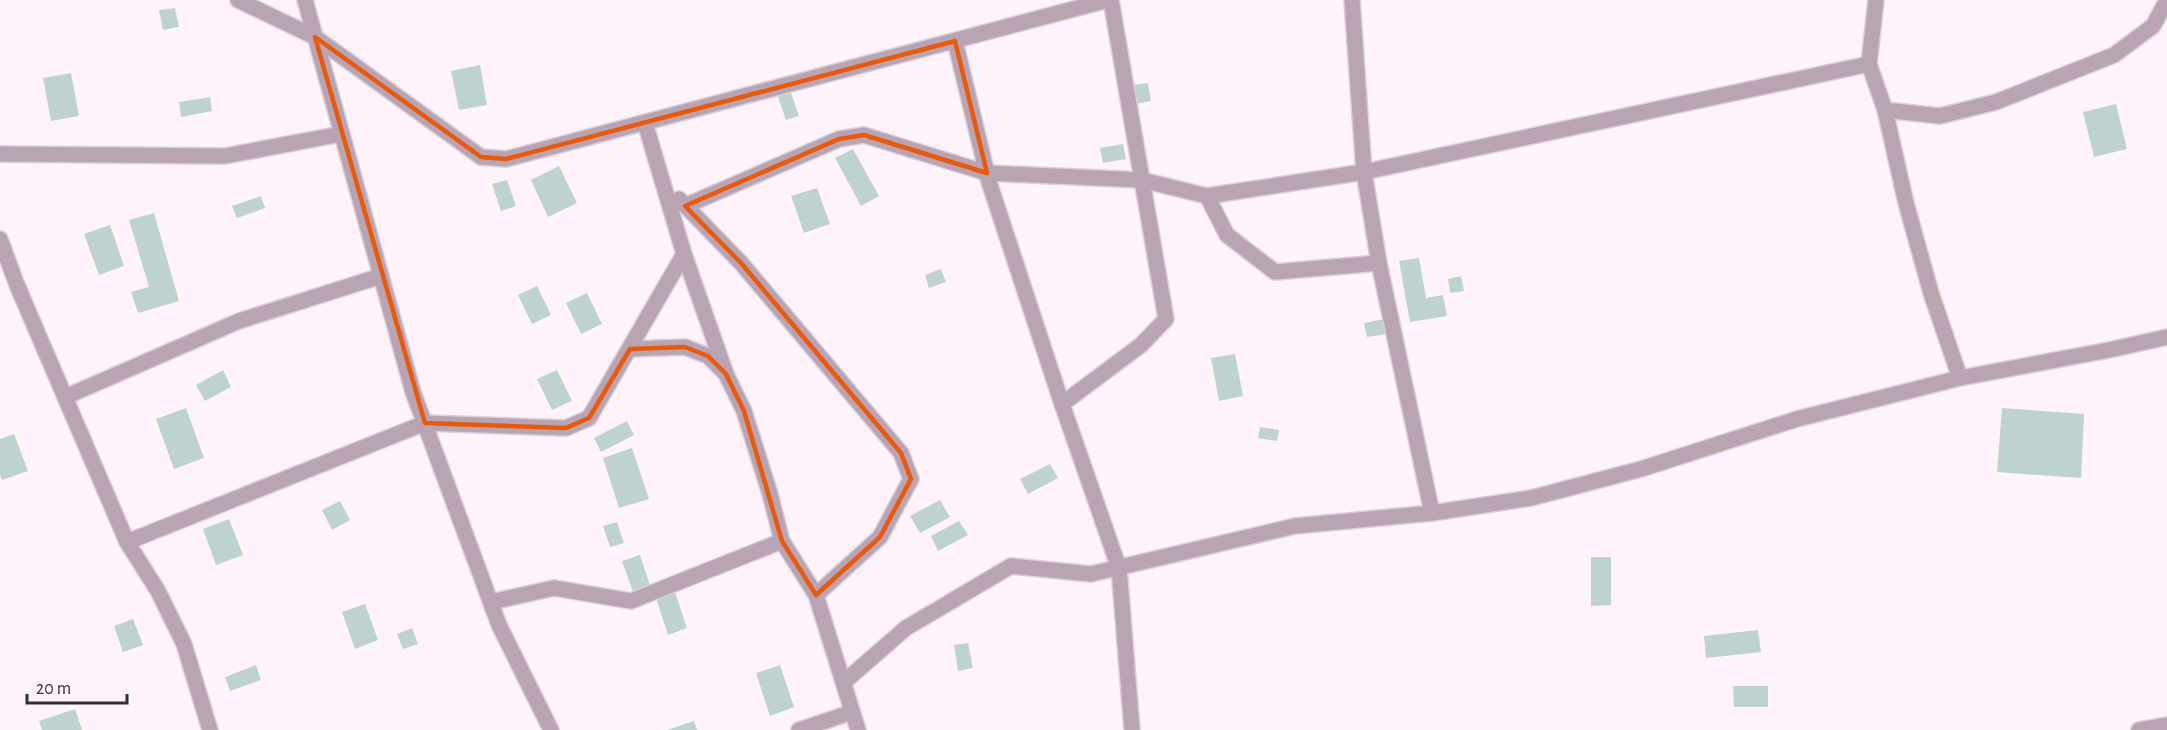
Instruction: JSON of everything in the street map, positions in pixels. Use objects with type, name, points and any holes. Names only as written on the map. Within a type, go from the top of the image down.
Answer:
[{"type":"street","points":[[238,0],[315,36],[481,157],[506,159],[1110,0],[1166,320],[1141,345],[1062,404]]},
{"type":"street","points":[[305,0],[413,392],[499,625],[551,730]]},
{"type":"street","points":[[1352,0],[1364,172],[1379,263],[1432,513]]},
{"type":"street","points":[[1876,0],[1869,64],[1885,110],[1906,203],[1931,293],[1960,378]]},
{"type":"street","points":[[1885,110],[1940,116],[1996,102],[2114,55],[2153,26],[2167,0]]},
{"type":"street","points":[[955,41],[987,173],[1062,404],[1119,568],[1132,730]]},
{"type":"street","points":[[685,206],[839,140],[864,135],[987,173],[1142,180],[1207,196],[1364,172],[1869,64]]},
{"type":"street","points":[[645,123],[684,254],[726,374],[744,411],[782,541],[816,595],[858,730]]},
{"type":"street","points":[[0,154],[225,156],[341,134]]},
{"type":"street","points":[[662,182],[741,263],[901,453],[911,480],[880,537],[816,595]]},
{"type":"street","points":[[1207,196],[1227,235],[1275,272],[1379,263]]},
{"type":"street","points":[[0,239],[17,285],[127,542],[158,591],[184,644],[210,730]]},
{"type":"street","points":[[127,542],[425,423],[566,428],[589,418],[684,254]]},
{"type":"street","points":[[65,397],[239,321],[381,276]]},
{"type":"street","points":[[844,682],[906,628],[1011,566],[1092,574],[1295,526],[1432,513],[1531,498],[1641,469],[1797,419],[1960,378],[2167,337]]},
{"type":"street","points":[[630,349],[685,347],[708,356],[726,374]]},
{"type":"street","points":[[491,602],[554,588],[631,601],[782,541]]},
{"type":"street","points":[[799,730],[852,712]]},
{"type":"street","points":[[2139,730],[2167,725]]},
{"type":"highlighted area","points":[[315,37],[481,157],[506,159],[955,41],[987,173],[864,135],[839,139],[685,206],[741,263],[901,453],[911,479],[880,537],[816,595],[782,541],[744,411],[726,374],[708,356],[685,347],[630,349],[589,418],[566,428],[425,423]]},
{"type":"building","points":[[175,8],[179,27],[163,30],[159,10]]},
{"type":"building","points":[[480,65],[487,105],[459,110],[451,71]]},
{"type":"building","points":[[71,73],[79,116],[51,121],[43,78]]},
{"type":"building","points":[[1148,83],[1151,101],[1136,104],[1133,85]]},
{"type":"building","points":[[790,90],[799,116],[786,120],[777,94]]},
{"type":"building","points":[[210,97],[212,111],[181,117],[179,102]]},
{"type":"building","points":[[2116,104],[2127,149],[2094,157],[2083,112]]},
{"type":"building","points":[[1123,144],[1126,159],[1103,163],[1100,148]]},
{"type":"building","points":[[853,149],[879,196],[861,206],[835,158]]},
{"type":"building","points":[[559,166],[577,203],[548,217],[531,180]]},
{"type":"building","points":[[507,180],[516,206],[501,211],[492,184]]},
{"type":"building","points":[[817,188],[830,224],[804,233],[791,196]]},
{"type":"building","points":[[261,196],[265,208],[237,218],[232,206]]},
{"type":"building","points":[[154,213],[179,301],[138,313],[131,292],[149,287],[129,220]]},
{"type":"building","points":[[110,225],[124,266],[99,275],[84,234]]},
{"type":"building","points":[[1419,258],[1426,298],[1443,295],[1447,316],[1410,322],[1399,261]]},
{"type":"building","points":[[941,269],[946,282],[929,288],[925,275]]},
{"type":"building","points":[[1461,276],[1464,291],[1450,293],[1448,279]]},
{"type":"building","points":[[537,286],[551,315],[532,324],[518,295]]},
{"type":"building","points":[[587,293],[602,324],[581,334],[566,303]]},
{"type":"building","points":[[1384,319],[1386,334],[1367,337],[1364,323]]},
{"type":"building","points":[[1235,354],[1243,396],[1219,401],[1211,358]]},
{"type":"building","points":[[223,370],[231,387],[205,401],[196,385]]},
{"type":"building","points":[[557,370],[572,401],[552,410],[537,379]]},
{"type":"building","points":[[186,408],[204,458],[174,469],[156,419]]},
{"type":"building","points":[[2002,408],[2084,414],[2081,478],[1997,472]]},
{"type":"building","points":[[627,421],[634,435],[601,452],[594,438]]},
{"type":"building","points":[[1260,427],[1279,430],[1277,441],[1258,438]]},
{"type":"building","points":[[14,434],[28,471],[2,480],[0,439]]},
{"type":"building","points":[[632,448],[649,499],[619,508],[603,458]]},
{"type":"building","points":[[1050,464],[1058,478],[1028,494],[1020,479]]},
{"type":"building","points":[[940,500],[950,517],[920,533],[910,516]]},
{"type":"building","points":[[340,501],[350,520],[332,530],[322,510]]},
{"type":"building","points":[[229,519],[243,555],[216,565],[203,529]]},
{"type":"building","points":[[959,521],[968,535],[938,551],[931,536]]},
{"type":"building","points":[[617,522],[624,543],[610,547],[603,526]]},
{"type":"building","points":[[640,555],[651,589],[634,595],[622,561]]},
{"type":"building","points":[[1591,557],[1611,557],[1611,605],[1591,606]]},
{"type":"building","points":[[675,592],[687,628],[668,635],[656,598]]},
{"type":"building","points":[[365,604],[378,640],[355,649],[342,612]]},
{"type":"building","points":[[133,619],[143,645],[123,652],[114,626]]},
{"type":"building","points":[[412,628],[418,644],[403,649],[397,634]]},
{"type":"building","points":[[1758,630],[1761,652],[1706,658],[1704,636]]},
{"type":"building","points":[[968,643],[973,668],[958,671],[954,645]]},
{"type":"building","points":[[256,665],[261,680],[230,691],[225,677]]},
{"type":"building","points":[[780,665],[794,707],[770,716],[756,673]]},
{"type":"building","points":[[1733,686],[1768,686],[1768,707],[1734,707]]},
{"type":"building","points":[[75,709],[82,730],[42,730],[39,721]]},
{"type":"building","points":[[694,721],[697,730],[667,730]]}]
